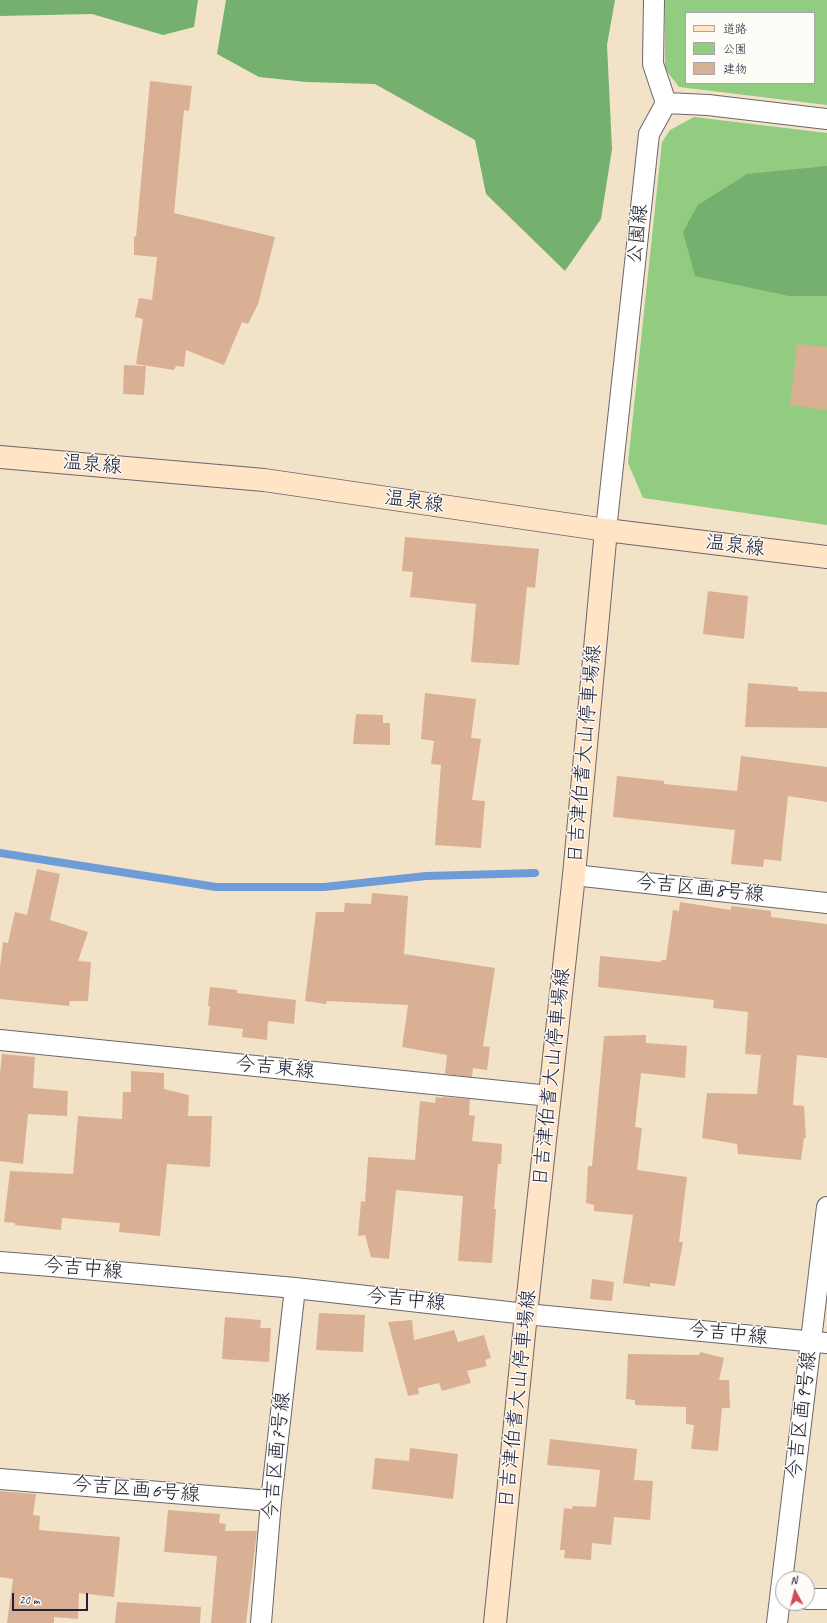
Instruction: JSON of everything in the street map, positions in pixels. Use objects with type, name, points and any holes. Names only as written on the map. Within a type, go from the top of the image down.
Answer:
[{"type":"main road","name":"温泉線","points":[[0,457],[264,480],[606,530],[827,557]]},
{"type":"main road","name":"日吉津伯耆大山停車場線","points":[[495,1623],[526,1314],[574,875],[606,530]]},
{"type":"street","points":[[654,0],[653,64],[666,103],[708,105],[827,119]]},
{"type":"street","name":"公園線","points":[[606,530],[649,134],[666,103]]},
{"type":"street","name":"今吉区画8号線","points":[[574,875],[827,903]]},
{"type":"street","name":"今吉東線","points":[[0,1040],[550,1096]]},
{"type":"street","name":"今吉区画9号線","points":[[786,1571],[819,1342],[827,1207]]},
{"type":"street","name":"今吉中線","points":[[0,1262],[295,1288],[526,1314],[819,1342]]},
{"type":"street","name":"今吉区画7号線","points":[[261,1623],[271,1501],[295,1288]]},
{"type":"street","name":"今吉区画6号線","points":[[0,1479],[271,1501]]},
{"type":"street","points":[[815,1599],[827,1599]]},
{"type":"street","name":"今吉区画9号線","points":[[777,1623],[780,1611]]},
{"type":"green space","points":[[0,0],[198,0],[194,27],[163,35],[92,14],[0,16]]},
{"type":"green space","points":[[226,0],[615,0],[607,45],[612,149],[601,219],[565,271],[486,194],[475,140],[375,84],[306,82],[259,77],[217,54]]},
{"type":"green space","points":[[665,0],[827,0],[827,105],[679,87],[665,69]]},
{"type":"green space","points":[[694,117],[827,133],[827,525],[643,498],[628,463],[662,142],[670,130]]},
{"type":"green space","points":[[827,166],[827,296],[789,296],[695,276],[683,232],[698,205],[747,174]]},
{"type":"building","points":[[150,81],[192,86],[189,111],[184,110],[174,213],[275,237],[258,304],[248,324],[242,322],[224,365],[186,350],[184,367],[176,366],[174,370],[136,364],[143,319],[135,317],[139,298],[152,300],[157,257],[134,255],[134,236],[136,237]]},
{"type":"building","points":[[797,344],[827,347],[827,410],[790,405]]},
{"type":"building","points":[[124,365],[146,366],[144,395],[123,394]]},
{"type":"building","points":[[405,537],[539,549],[535,588],[527,587],[519,665],[471,662],[476,604],[410,597],[413,572],[402,571]]},
{"type":"building","points":[[708,591],[748,596],[744,639],[703,634]]},
{"type":"building","points":[[748,683],[798,687],[798,691],[827,692],[827,728],[745,727]]},
{"type":"building","points":[[425,693],[476,699],[471,738],[481,739],[472,800],[485,801],[481,848],[435,845],[441,765],[431,764],[434,741],[421,739]]},
{"type":"building","points":[[356,714],[383,715],[383,723],[390,723],[390,745],[353,744]]},
{"type":"building","points":[[741,756],[827,767],[827,802],[788,796],[781,861],[764,859],[763,867],[731,864],[735,830],[613,817],[617,776],[664,781],[664,784],[737,791]]},
{"type":"building","points":[[37,869],[60,874],[50,920],[88,932],[78,961],[91,962],[88,1001],[70,1001],[69,1006],[0,999],[0,968],[3,942],[8,943],[15,912],[27,915]]},
{"type":"building","points":[[372,893],[408,896],[404,954],[495,968],[483,1046],[490,1047],[487,1070],[473,1068],[472,1077],[445,1074],[447,1055],[402,1047],[408,1005],[327,1001],[326,1004],[305,1001],[316,912],[344,912],[345,903],[371,904]]},
{"type":"building","points":[[680,902],[731,910],[731,906],[771,911],[771,917],[827,924],[827,1058],[797,1055],[793,1105],[804,1106],[806,1138],[804,1138],[801,1160],[738,1154],[737,1144],[702,1138],[707,1093],[757,1094],[761,1055],[745,1054],[748,1012],[713,1008],[714,1000],[598,987],[600,956],[661,962],[661,960],[666,960],[673,910],[679,911]]},
{"type":"building","points":[[210,987],[237,990],[237,993],[296,1000],[294,1024],[268,1021],[267,1040],[242,1037],[243,1029],[208,1025]]},
{"type":"building","points":[[646,1035],[646,1043],[687,1046],[685,1078],[641,1073],[635,1127],[642,1128],[637,1170],[687,1177],[679,1242],[683,1242],[675,1286],[650,1283],[650,1287],[623,1283],[633,1215],[594,1211],[594,1205],[586,1203],[588,1166],[592,1166],[604,1036]]},
{"type":"building","points":[[2,1054],[35,1057],[33,1088],[68,1091],[67,1116],[28,1114],[23,1164],[0,1161],[0,1073]]},
{"type":"building","points":[[131,1071],[164,1073],[164,1089],[189,1095],[188,1116],[212,1116],[210,1167],[167,1164],[160,1236],[119,1232],[120,1223],[62,1218],[61,1230],[15,1225],[15,1223],[4,1222],[10,1171],[73,1174],[78,1116],[122,1119],[123,1092],[131,1092]]},
{"type":"building","points":[[436,1097],[470,1099],[469,1115],[475,1116],[472,1141],[502,1144],[501,1164],[498,1164],[494,1209],[496,1209],[492,1263],[458,1261],[463,1196],[396,1190],[389,1259],[371,1257],[365,1235],[358,1236],[361,1201],[365,1202],[368,1157],[415,1160],[420,1101],[435,1103]]},
{"type":"building","points":[[592,1279],[614,1282],[612,1301],[590,1299]]},
{"type":"building","points":[[319,1313],[365,1315],[363,1352],[316,1350]]},
{"type":"building","points":[[225,1317],[261,1320],[260,1328],[271,1328],[269,1362],[222,1359]]},
{"type":"building","points":[[412,1320],[414,1340],[454,1330],[458,1342],[484,1335],[491,1358],[485,1360],[487,1366],[467,1371],[471,1383],[442,1391],[439,1383],[418,1388],[419,1394],[408,1396],[388,1322]]},
{"type":"building","points":[[700,1352],[724,1358],[719,1380],[729,1380],[730,1408],[722,1408],[718,1451],[691,1449],[694,1425],[686,1424],[686,1407],[635,1405],[635,1400],[626,1399],[628,1354],[699,1355]]},
{"type":"building","points":[[550,1439],[637,1449],[634,1480],[653,1481],[650,1520],[614,1517],[611,1545],[592,1543],[591,1560],[564,1558],[565,1550],[560,1550],[564,1508],[572,1509],[573,1506],[596,1507],[600,1470],[547,1465]]},
{"type":"building","points":[[410,1448],[458,1454],[453,1499],[372,1489],[375,1458],[409,1461]]},
{"type":"building","points":[[0,1491],[36,1494],[33,1515],[40,1516],[39,1530],[120,1537],[114,1597],[79,1593],[78,1619],[54,1617],[54,1623],[7,1623],[13,1579],[0,1577]]},
{"type":"building","points":[[168,1510],[220,1514],[219,1523],[226,1524],[225,1531],[257,1531],[246,1623],[211,1623],[217,1556],[164,1552]]},
{"type":"building","points":[[117,1602],[201,1607],[200,1623],[115,1623]]},
{"type":"waterway","points":[[0,853],[216,887],[324,887],[426,876],[535,873]]}]
